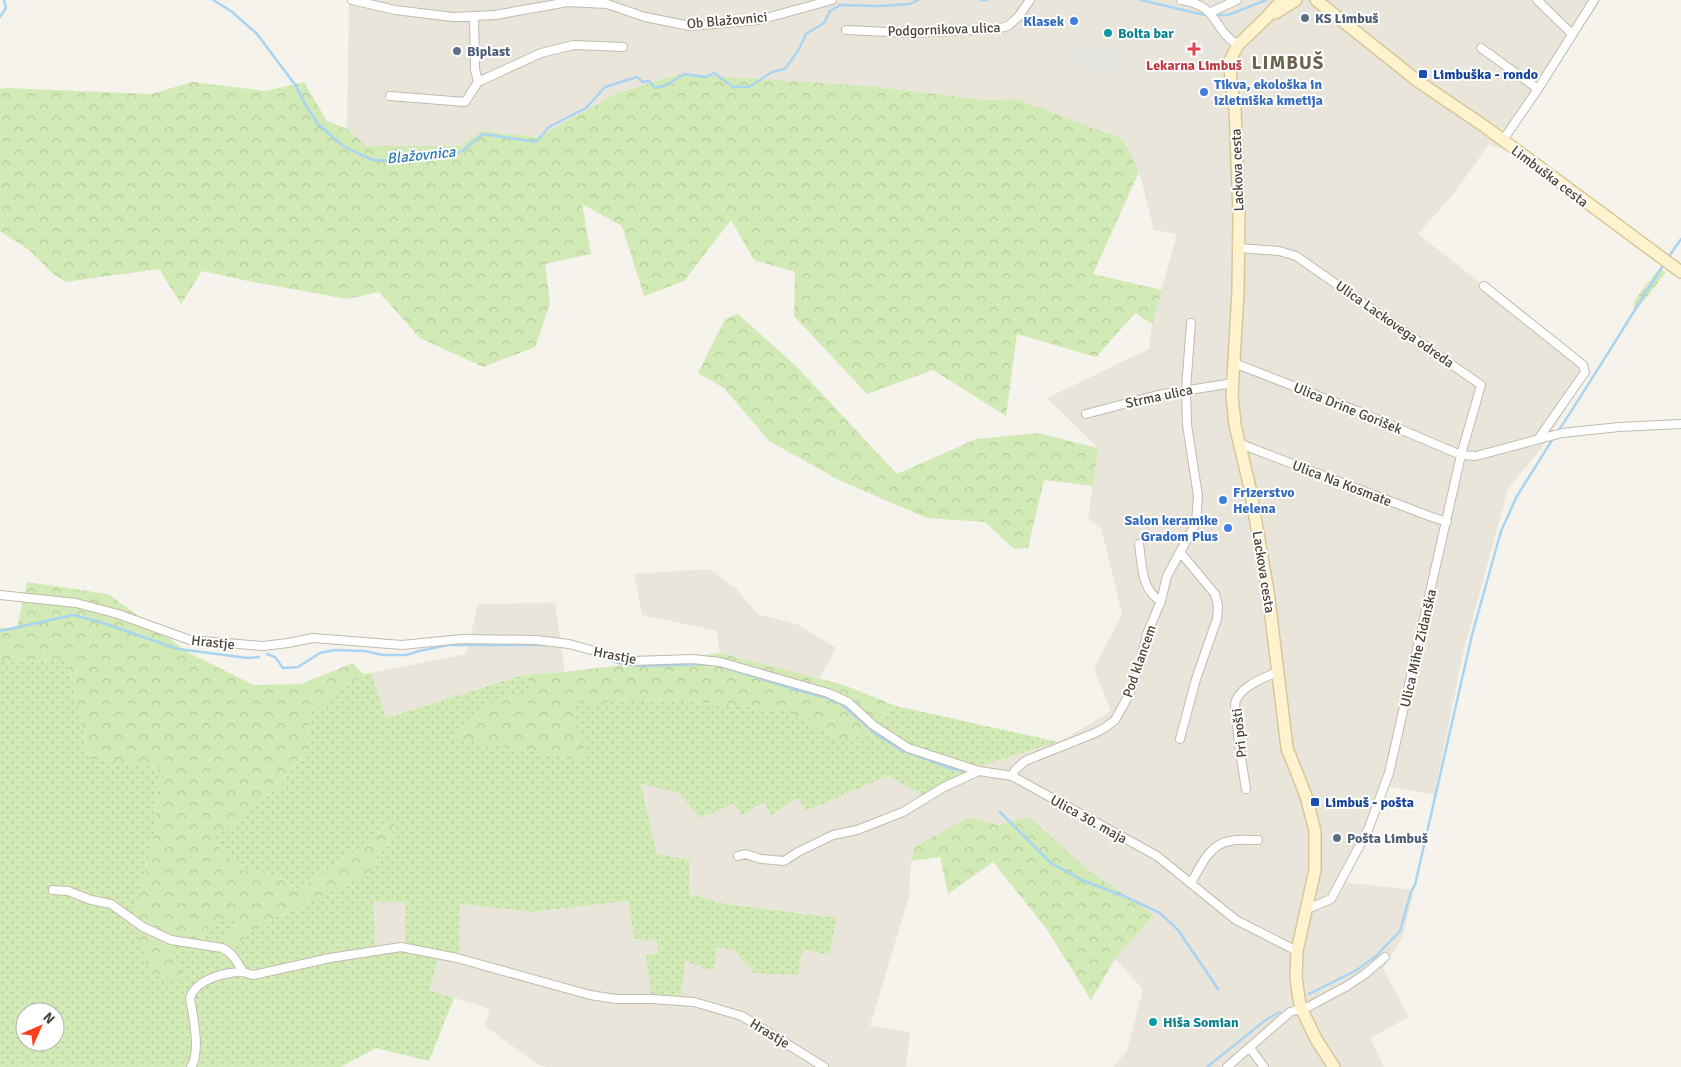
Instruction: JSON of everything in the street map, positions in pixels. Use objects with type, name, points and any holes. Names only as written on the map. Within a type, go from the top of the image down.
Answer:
[{"type":"street","name":"Ob Blažovnici","points":[[352,0],[395,10],[453,17],[495,15],[568,2],[607,4],[645,17],[690,26],[759,20],[832,0]]},
{"type":"street","name":"Podgornikova ulica","points":[[846,30],[909,33],[996,29],[1008,26],[1018,17],[1030,0]]},
{"type":"street","points":[[1181,0],[1204,6],[1222,6],[1237,0]]},
{"type":"street","points":[[1267,18],[1282,0]]},
{"type":"street","points":[[1267,18],[1296,0]]},
{"type":"street","points":[[1316,0],[1360,34]]},
{"type":"street","points":[[1330,0],[1360,34]]},
{"type":"street","points":[[1537,0],[1572,34]]},
{"type":"street","points":[[1503,140],[1538,89],[1594,0]]},
{"type":"street","points":[[1204,6],[1218,25],[1238,46]]},
{"type":"street","points":[[474,17],[478,82]]},
{"type":"street","name":"Lackova cesta","points":[[1267,18],[1238,46],[1231,56],[1230,65],[1235,110],[1239,248],[1233,409],[1238,443],[1250,488],[1268,591],[1286,748],[1306,796],[1315,831],[1316,870],[1297,951],[1296,977],[1301,1008],[1316,1038],[1334,1067]]},
{"type":"street","name":"Limbuška cesta","points":[[1360,34],[1419,82],[1503,140],[1681,272]]},
{"type":"street","points":[[390,96],[465,102],[478,82],[517,63],[549,51],[574,45],[624,47]]},
{"type":"street","points":[[1481,48],[1538,89]]},
{"type":"street","name":"Ulica Lackovega odreda","points":[[1239,248],[1279,251],[1296,256],[1481,386],[1461,455]]},
{"type":"street","points":[[1484,286],[1585,368],[1585,372],[1539,438]]},
{"type":"street","name":"Pod klancem","points":[[1012,776],[1024,761],[1095,733],[1115,720],[1129,695],[1167,576],[1196,523],[1198,496],[1187,425],[1186,389],[1191,323]]},
{"type":"street","name":"Ulica Drine Gorišek","points":[[1234,363],[1357,411],[1461,455]]},
{"type":"street","name":"Strma ulica","points":[[1086,414],[1186,389],[1233,382]]},
{"type":"street","points":[[1461,455],[1476,456],[1558,433],[1619,427],[1681,424]]},
{"type":"street","name":"Ulica Na Kosmate","points":[[1238,443],[1447,522]]},
{"type":"street","name":"Ulica Mihe Zidanška","points":[[1307,910],[1331,899],[1368,830],[1389,773],[1461,455]]},
{"type":"street","points":[[1139,544],[1144,575],[1149,590],[1160,601]]},
{"type":"street","points":[[1180,552],[1215,594],[1218,606],[1217,619],[1196,679],[1180,739]]},
{"type":"street","points":[[0,599],[4,595]]},
{"type":"street","name":"Hrastje","points":[[4,595],[76,603],[118,614],[190,640],[263,646],[313,638],[402,646],[462,639],[536,640],[570,644],[632,661],[693,659],[720,662],[828,693],[848,702],[873,726],[908,748],[979,772]]},
{"type":"street","name":"Pri pošti","points":[[1246,789],[1239,745],[1236,698],[1248,688],[1278,671]]},
{"type":"street","points":[[738,856],[745,854],[761,859],[784,861],[833,835],[857,830],[903,812],[944,787],[979,772]]},
{"type":"street","name":"Ulica 30. maja","points":[[979,772],[1012,776],[1157,856],[1236,920],[1297,951]]},
{"type":"street","points":[[1191,883],[1215,846],[1230,840],[1258,840]]},
{"type":"street","points":[[53,890],[68,891],[91,900],[110,904],[143,927],[171,940],[222,948],[236,959],[243,972]]},
{"type":"street","name":"Hrastje","points":[[191,1067],[194,1063],[195,1042],[190,998],[192,991],[201,984],[232,972],[243,972],[253,975],[330,958],[401,947],[457,958],[590,995],[616,999],[694,1002],[742,1016],[824,1067]]},
{"type":"street","points":[[1227,1067],[1290,1012],[1308,1007],[1347,986],[1385,957]]},
{"type":"street","points":[[1250,1048],[1264,1067]]},
{"type":"shaded area","points":[[349,0],[1601,0],[1502,149],[1489,144],[1455,192],[1418,234],[1590,368],[1543,446],[1508,489],[1463,654],[1434,795],[1387,786],[1343,882],[1414,890],[1403,936],[1383,969],[1409,1017],[1370,1038],[1384,1067],[1113,1067],[1127,1051],[1143,989],[1115,959],[1154,915],[1087,869],[1029,817],[997,825],[969,817],[914,847],[911,861],[909,896],[870,1026],[910,1032],[906,1067],[546,1067],[537,1064],[485,1026],[490,1009],[429,990],[439,957],[376,953],[373,902],[405,902],[459,955],[460,904],[532,912],[629,901],[657,939],[658,954],[646,954],[685,960],[717,947],[735,950],[753,973],[808,914],[726,904],[688,894],[690,860],[657,854],[641,783],[680,793],[699,818],[735,803],[742,815],[764,802],[771,816],[799,798],[807,811],[888,776],[925,795],[977,767],[1059,742],[1111,711],[1094,669],[1122,614],[1101,528],[1088,518],[1098,448],[1047,398],[1149,349],[1152,324],[1177,234],[1154,230],[1139,172],[1016,99],[986,100],[879,87],[618,93],[538,137],[483,131],[460,146],[367,146],[347,129]]},
{"type":"shaded area","points":[[1203,33],[1209,33],[1212,72],[1171,78],[1169,70],[1205,65]]},
{"type":"shaded area","points":[[1067,45],[1118,48],[1117,73],[1087,72],[1087,63],[1065,63]]},
{"type":"shaded area","points":[[1246,517],[1248,538],[1235,539],[1237,534],[1236,525],[1233,525],[1233,519]]},
{"type":"shaded area","points":[[709,569],[736,588],[757,614],[797,624],[836,648],[819,679],[720,653],[717,631],[642,615],[634,574]]},
{"type":"shaded area","points":[[555,603],[565,672],[523,675],[385,718],[371,673],[466,654],[478,604]]},
{"type":"green space","points":[[680,74],[879,87],[986,100],[1016,99],[1122,139],[1139,172],[1093,274],[1162,290],[1152,324],[1135,313],[1096,357],[1017,334],[1006,416],[933,370],[867,394],[794,316],[795,272],[754,260],[731,220],[684,281],[644,296],[622,226],[582,204],[591,254],[545,264],[550,303],[535,347],[483,367],[420,338],[379,292],[347,299],[202,271],[181,304],[159,269],[65,282],[52,273],[29,250],[0,231],[0,89],[151,94],[192,82],[266,91],[304,82],[327,121],[347,129],[367,146],[460,146],[482,131],[538,137],[618,93]]},
{"type":"green space","points":[[1660,268],[1666,272],[1636,311],[1633,309],[1636,299]]},
{"type":"green space","points":[[738,314],[796,366],[897,474],[976,439],[1038,433],[1098,448],[1093,486],[1044,480],[1028,548],[1014,549],[985,522],[927,518],[843,482],[769,441],[724,388],[698,373],[725,319]]},
{"type":"green space","points":[[27,582],[108,594],[189,653],[254,685],[301,684],[353,663],[363,674],[310,713],[307,747],[282,784],[212,840],[240,870],[271,873],[298,889],[365,845],[396,816],[392,839],[377,855],[375,869],[259,925],[237,945],[225,947],[222,936],[236,931],[237,915],[204,926],[202,939],[169,946],[188,983],[150,973],[133,919],[155,830],[159,767],[90,759],[68,661],[0,662],[0,628],[17,628]]},
{"type":"green space","points":[[720,653],[844,685],[896,706],[848,744],[783,710],[671,700],[573,703],[587,761],[452,738],[486,706],[533,686],[523,675],[565,672]]},
{"type":"green space","points":[[68,661],[90,759],[159,767],[155,830],[133,919],[187,983],[169,946],[202,939],[204,926],[238,914],[236,931],[222,936],[237,945],[259,925],[375,869],[377,855],[392,839],[395,817],[365,845],[298,889],[271,873],[240,870],[212,840],[282,784],[307,747],[310,713],[363,674],[371,673],[386,718],[523,675],[534,686],[486,706],[586,760],[573,703],[671,700],[783,710],[848,744],[896,706],[1059,742],[977,767],[924,795],[888,776],[806,811],[798,798],[771,816],[764,802],[742,815],[735,804],[699,818],[679,793],[641,784],[657,854],[690,860],[689,894],[726,904],[837,918],[829,955],[803,949],[798,975],[753,973],[735,951],[717,947],[714,971],[685,961],[681,998],[651,996],[646,954],[658,954],[657,940],[634,939],[628,901],[532,912],[460,904],[459,955],[405,944],[405,902],[373,902],[376,953],[401,949],[439,957],[429,990],[454,998],[429,1061],[376,1048],[341,1067],[0,1067],[0,662]]},
{"type":"green space","points":[[969,817],[997,825],[1029,817],[1087,869],[1154,915],[1115,959],[1091,1000],[1046,928],[993,862],[948,894],[940,857],[911,861],[914,847]]},
{"type":"waterway","name":"Blažovnica","points":[[0,17],[6,8],[4,0]]},
{"type":"waterway","name":"Blažovnica","points":[[213,0],[231,11],[257,34],[296,86],[318,124],[342,145],[357,153],[373,160],[393,161],[406,157],[413,158],[421,154],[461,152],[483,134],[536,142],[549,127],[586,108],[605,87],[637,77],[643,82],[649,81],[655,88],[667,85],[684,74],[706,77],[714,73],[733,87],[749,87],[772,72],[785,69],[798,51],[806,34],[824,23],[830,11],[840,5],[879,6],[910,4],[918,0]]},
{"type":"waterway","name":"Blažovnica","points":[[981,0],[987,0]]},
{"type":"waterway","name":"Blažovnica","points":[[1141,0],[1208,15]]},
{"type":"waterway","name":"Blažovnica","points":[[1213,15],[1228,15],[1266,0]]},
{"type":"waterway","points":[[1668,258],[1681,239]]},
{"type":"waterway","points":[[1557,433],[1664,264]]},
{"type":"waterway","points":[[1309,994],[1357,970],[1376,956],[1400,931],[1411,892],[1415,885],[1472,635],[1501,531],[1517,496],[1554,437]]},
{"type":"waterway","points":[[0,631],[73,615],[100,622],[178,649],[248,658],[259,657]]},
{"type":"waterway","points":[[267,654],[275,657],[283,668],[298,667],[320,653],[334,650],[365,651],[383,655],[406,655],[448,645],[546,645]]},
{"type":"waterway","points":[[598,656],[619,663],[638,666],[710,664]]},
{"type":"waterway","points":[[716,665],[840,703],[876,734],[901,750],[953,769],[966,771]]},
{"type":"waterway","points":[[1000,812],[1052,864],[1084,881],[1126,897],[1160,913],[1178,930],[1218,989]]},
{"type":"waterway","points":[[1207,1067],[1267,1019],[1280,1012]]},
{"type":"place","name":"KS Limbuš","points":[[1305,18]]},
{"type":"place","name":"Klasek","points":[[1074,21]]},
{"type":"place","name":"Bolta bar","points":[[1108,33]]},
{"type":"place","name":"Lekarna Limbuš","points":[[1194,49]]},
{"type":"place","name":"Biplast","points":[[457,51]]},
{"type":"place","name":"Limbuška - rondo","points":[[1423,74]]},
{"type":"place","name":"Tikva, ekološka in izletniška kmetija","points":[[1204,92]]},
{"type":"place","name":"Frizerstvo Helena","points":[[1223,500]]},
{"type":"place","name":"Salon keramike Gradom Plus","points":[[1228,528]]},
{"type":"place","name":"Limbuš - pošta","points":[[1315,802]]},
{"type":"place","name":"Pošta Limbuš","points":[[1337,838]]},
{"type":"place","name":"Hiša Somian","points":[[1153,1022]]},
{"type":"district","name":"LIMBUŠ","points":[[1288,62]]}]
